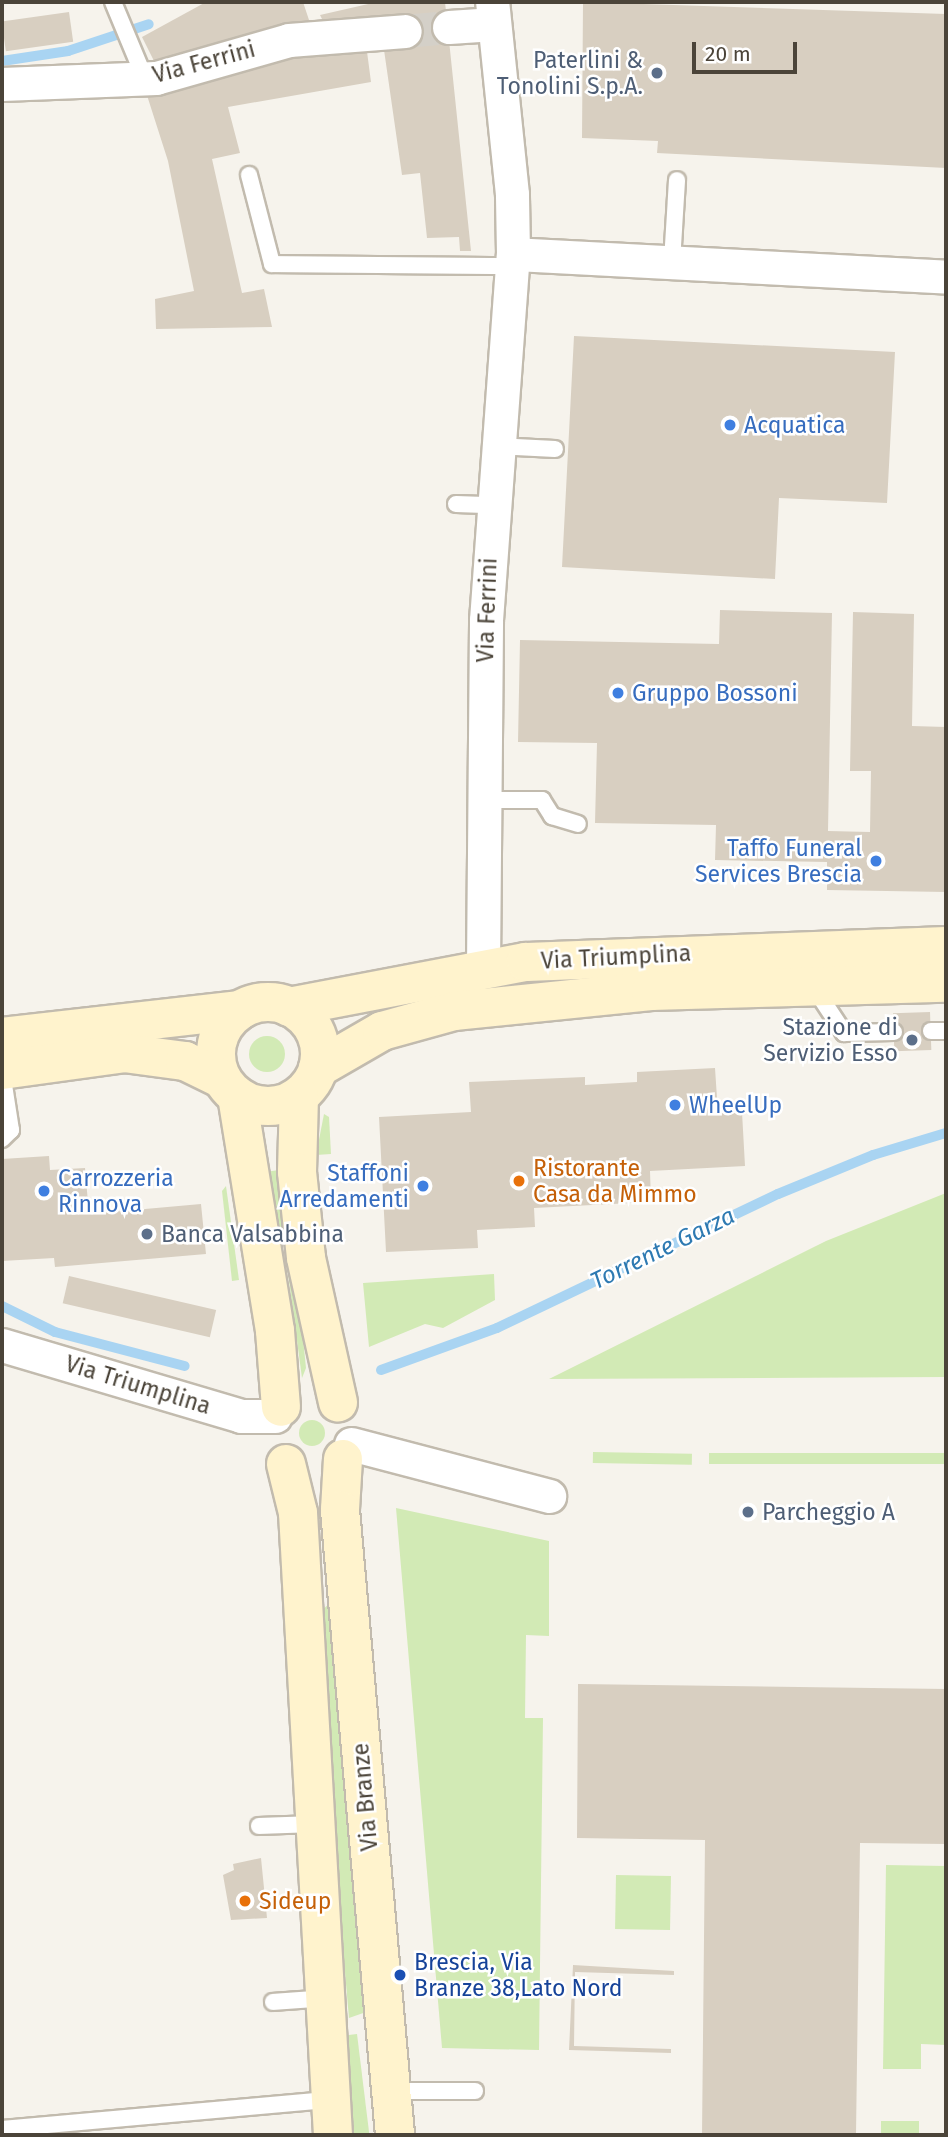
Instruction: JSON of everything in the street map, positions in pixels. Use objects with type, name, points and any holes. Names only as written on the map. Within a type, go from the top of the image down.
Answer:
[{"type":"street","name":"Via Ferrini","points":[[449,27],[493,13],[512,260],[492,505],[482,800],[483,968]]},
{"type":"street","name":"Via Ferrini","points":[[2,84],[145,79],[289,40],[405,31]]},
{"type":"street","points":[[512,260],[672,262],[946,277]]},
{"type":"street","name":"Via Triumplina","points":[[2,1037],[240,1010],[265,1002],[289,1007],[483,968],[604,956],[946,946]]},
{"type":"street","name":"Via Triumplina","points":[[2,1071],[124,1053],[185,1061],[268,1106],[308,1082],[359,1041],[429,1016],[651,991],[812,984],[946,983]]},
{"type":"street","points":[[289,1007],[312,1027],[308,1082]]},
{"type":"street","points":[[240,1010],[220,1033],[217,1065],[230,1087],[275,1331],[278,1411],[271,1437],[286,1464],[298,1513],[314,1824],[329,1997],[331,2118]]},
{"type":"street","name":"Via Branze","points":[[308,1082],[297,1172],[306,1258],[338,1402],[349,1416],[340,1510],[395,2135]]},
{"type":"street","name":"Via Triumplina","points":[[2,1345],[242,1416],[278,1411]]},
{"type":"street","points":[[278,1411],[308,1392],[338,1402]]},
{"type":"street","points":[[286,1464],[316,1474],[347,1451],[549,1496]]},
{"type":"lane","points":[[113,2],[145,79]]},
{"type":"lane","points":[[249,175],[272,264],[512,260]]},
{"type":"lane","points":[[672,262],[677,180]]},
{"type":"lane","points":[[496,446],[555,449]]},
{"type":"lane","points":[[456,504],[492,505]]},
{"type":"lane","points":[[482,800],[542,800],[552,816],[578,824]]},
{"type":"lane","points":[[812,984],[844,1033],[894,1032]]},
{"type":"lane","points":[[2,1071],[11,1129],[2,1139]]},
{"type":"lane","points":[[259,1826],[314,1824]]},
{"type":"lane","points":[[273,2002],[329,1997]]},
{"type":"lane","points":[[391,2091],[475,2091]]},
{"type":"lane","points":[[2,2129],[281,2106],[331,2118]]},
{"type":"green space","points":[[267,1036],[280,1041],[285,1054],[280,1067],[267,1072],[254,1067],[249,1054],[254,1041]]},
{"type":"green space","points":[[324,1114],[329,1117],[331,1154],[316,1155]]},
{"type":"green space","points":[[286,1169],[306,1368],[302,1378],[282,1229],[271,1214],[265,1172]]},
{"type":"green space","points":[[226,1186],[239,1280],[232,1281],[222,1191]]},
{"type":"green space","points":[[946,1193],[946,1377],[549,1379],[826,1241]]},
{"type":"green space","points":[[494,1274],[495,1300],[443,1328],[425,1324],[369,1347],[363,1283]]},
{"type":"green space","points":[[312,1420],[321,1424],[325,1433],[321,1442],[312,1446],[303,1442],[299,1433],[303,1424]]},
{"type":"green space","points":[[593,1452],[692,1454],[692,1465],[593,1463]]},
{"type":"green space","points":[[709,1453],[946,1453],[946,1464],[709,1464]]},
{"type":"green space","points":[[396,1508],[549,1541],[549,1636],[526,1635],[525,1718],[543,1718],[539,2050],[442,2048]]},
{"type":"green space","points":[[329,1604],[369,2011],[349,2018],[314,1617]]},
{"type":"green space","points":[[886,1865],[946,1866],[946,2045],[921,2044],[921,2069],[883,2069]]},
{"type":"green space","points":[[616,1875],[671,1876],[670,1930],[615,1929]]},
{"type":"green space","points":[[357,2034],[369,2135],[350,2135],[338,2036]]},
{"type":"green space","points":[[881,2121],[919,2121],[919,2135],[881,2135]]},
{"type":"building","points":[[206,2],[303,2],[310,23],[160,73],[142,37]]},
{"type":"building","points":[[377,2],[445,2],[471,251],[460,251],[459,237],[427,238],[420,173],[402,175],[383,43],[325,25],[320,15]]},
{"type":"building","points":[[583,2],[946,14],[946,168],[657,153],[658,141],[582,138]]},
{"type":"building","points":[[69,12],[73,42],[6,51],[2,21]]},
{"type":"building","points":[[366,44],[371,82],[228,107],[240,153],[212,159],[242,293],[264,289],[272,327],[156,329],[155,299],[194,291],[168,161],[144,86],[286,52]]},
{"type":"building","name":"Acquatica","points":[[574,336],[895,352],[887,503],[779,498],[775,579],[562,567]]},
{"type":"building","points":[[720,610],[832,613],[828,831],[870,832],[871,771],[850,771],[853,612],[914,614],[912,726],[946,727],[946,892],[827,890],[827,862],[715,860],[716,825],[595,823],[597,743],[518,742],[520,640],[719,644]]},
{"type":"building","points":[[930,1012],[931,1050],[894,1051],[893,1013]]},
{"type":"building","points":[[715,1068],[718,1113],[742,1112],[745,1166],[650,1171],[651,1202],[534,1208],[535,1227],[477,1230],[478,1248],[386,1252],[379,1117],[471,1112],[469,1082],[585,1077],[585,1085],[637,1082],[637,1072]]},
{"type":"building","name":"Carrozzeria Rinnova","points":[[49,1156],[50,1170],[85,1168],[89,1214],[201,1204],[206,1254],[55,1267],[54,1258],[2,1261],[2,1159]]},
{"type":"building","points":[[69,1276],[216,1310],[210,1337],[63,1303]]},
{"type":"building","points":[[578,1684],[946,1689],[946,1844],[860,1843],[856,2135],[702,2135],[705,1840],[577,1838]]},
{"type":"building","points":[[261,1858],[267,1918],[231,1920],[223,1875],[234,1870],[233,1864]]},
{"type":"building","points":[[573,1965],[674,1971],[674,1975],[575,1972],[574,2046],[671,2049],[671,2053],[569,2050]]},
{"type":"waterway","points":[[2,61],[68,51],[149,24]]},
{"type":"waterway","name":"Torrente Garza","points":[[381,1370],[497,1328],[778,1194],[873,1155],[946,1133]]},
{"type":"waterway","name":"Torrente Garza","points":[[2,1306],[55,1332],[185,1366]]},
{"type":"tunnel","points":[[405,31],[449,27]]},
{"type":"place","name":"Paterlini & Tonolini S.p.A.","points":[[657,73]]},
{"type":"place","name":"Acquatica","points":[[730,425]]},
{"type":"place","name":"Gruppo Bossoni","points":[[618,693]]},
{"type":"place","name":"Taffo Funeral Services Brescia","points":[[876,861]]},
{"type":"place","name":"Stazione di Servizio Esso","points":[[912,1040]]},
{"type":"place","name":"WheelUp","points":[[675,1105]]},
{"type":"place","name":"Ristorante Casa da Mimmo","points":[[519,1181]]},
{"type":"place","name":"Staffoni Arredamenti","points":[[423,1186]]},
{"type":"place","name":"Carrozzeria Rinnova","points":[[44,1191]]},
{"type":"place","name":"Banca Valsabbina","points":[[147,1234]]},
{"type":"place","name":"Parcheggio A","points":[[748,1512]]},
{"type":"place","name":"Sideup","points":[[245,1901]]},
{"type":"place","name":"Brescia, Via Branze 38,Lato Nord","points":[[400,1975]]}]
